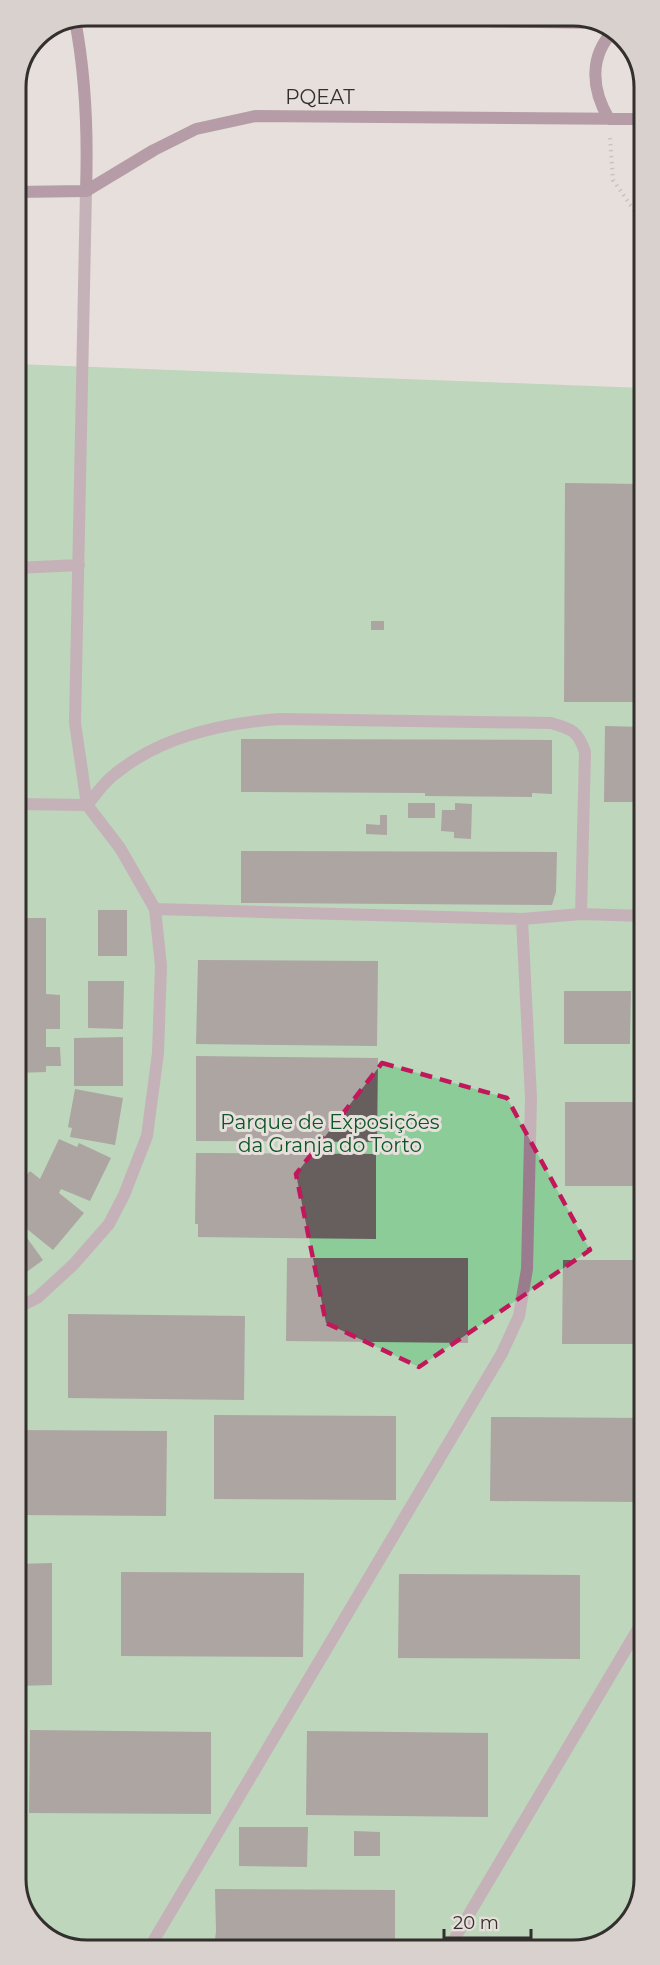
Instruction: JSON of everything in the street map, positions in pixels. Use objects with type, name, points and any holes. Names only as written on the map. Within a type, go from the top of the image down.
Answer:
[{"type":"street","points":[[26,192],[86,191],[87,117],[76,27]]},
{"type":"street","points":[[609,37],[599,52],[595,70],[598,96],[609,119]]},
{"type":"street","name":"PQEAT","points":[[86,191],[154,150],[196,129],[255,116],[634,119]]},
{"type":"lane","points":[[26,1304],[37,1298],[66,1272],[109,1224],[124,1195],[147,1136],[158,1053],[160,966],[155,909],[120,848],[87,805],[75,723],[86,191]]},
{"type":"lane","points":[[26,568],[79,566]]},
{"type":"lane","points":[[26,804],[87,805],[113,775],[130,762],[200,731],[237,722],[280,719],[551,723],[569,728],[580,737],[585,752],[581,914]]},
{"type":"lane","points":[[155,909],[522,919],[581,914],[634,916]]},
{"type":"lane","points":[[154,1939],[502,1353],[519,1316],[527,1269],[531,1098],[522,919]]},
{"type":"lane","points":[[454,1940],[634,1636]]},
{"type":"path","points":[[609,119],[613,180],[634,210]]},
{"type":"highlighted area","points":[[382,1063],[507,1098],[590,1250],[419,1367],[326,1323],[296,1174]]},
{"type":"green space","name":"Parque de Exposições da Granja do Torto","points":[[26,364],[634,388],[634,1879],[631,1898],[622,1916],[601,1933],[574,1940],[82,1939],[63,1935],[53,1929],[41,1919],[32,1906],[26,1887]]},
{"type":"building","points":[[565,483],[634,484],[634,702],[564,702]]},
{"type":"building","points":[[371,621],[384,621],[384,630],[371,630]]},
{"type":"building","points":[[605,726],[634,727],[634,802],[604,802]]},
{"type":"building","points":[[241,739],[552,740],[552,794],[532,793],[532,797],[425,796],[425,793],[241,792]]},
{"type":"building","points":[[408,803],[435,803],[435,818],[408,818]]},
{"type":"building","points":[[455,803],[472,804],[471,839],[454,838],[454,832],[441,831],[442,810],[455,810]]},
{"type":"building","points":[[380,815],[387,815],[387,835],[366,834],[366,824],[380,825]]},
{"type":"building","points":[[241,851],[557,852],[556,892],[552,905],[241,903]]},
{"type":"building","points":[[98,910],[127,910],[127,956],[98,956]]},
{"type":"building","points":[[26,918],[46,918],[46,994],[60,995],[60,1029],[46,1029],[46,1047],[60,1047],[61,1066],[46,1066],[46,1072],[26,1073]]},
{"type":"building","points":[[198,960],[378,961],[377,1046],[196,1044]]},
{"type":"building","points":[[88,981],[124,981],[123,1029],[88,1028]]},
{"type":"building","points":[[564,991],[631,991],[630,1044],[564,1044]]},
{"type":"building","points":[[123,1037],[123,1086],[74,1086],[74,1038]]},
{"type":"building","points":[[196,1056],[378,1058],[377,1142],[196,1141]]},
{"type":"building","points":[[75,1089],[123,1098],[115,1145],[70,1137],[72,1128],[68,1127]]},
{"type":"building","points":[[565,1102],[634,1102],[634,1186],[565,1186]]},
{"type":"building","points":[[59,1139],[77,1147],[79,1143],[111,1158],[90,1201],[61,1189],[59,1193],[84,1213],[53,1250],[26,1228],[26,1176],[30,1171],[40,1179]]},
{"type":"building","points":[[196,1153],[376,1154],[376,1239],[198,1237],[198,1224],[195,1224]]},
{"type":"building","points":[[26,1237],[43,1260],[26,1272]]},
{"type":"building","points":[[287,1258],[468,1258],[468,1343],[286,1341]]},
{"type":"building","points":[[563,1260],[634,1260],[634,1344],[562,1344]]},
{"type":"building","points":[[68,1314],[245,1316],[244,1400],[68,1398]]},
{"type":"building","points":[[214,1415],[396,1416],[396,1500],[214,1499]]},
{"type":"building","points":[[491,1417],[634,1418],[634,1502],[490,1501]]},
{"type":"building","points":[[26,1430],[167,1431],[166,1516],[26,1515]]},
{"type":"building","points":[[52,1563],[52,1685],[26,1686],[26,1564]]},
{"type":"building","points":[[121,1572],[304,1573],[303,1657],[121,1656]]},
{"type":"building","points":[[399,1574],[580,1575],[580,1659],[398,1658]]},
{"type":"building","points":[[30,1730],[211,1732],[211,1814],[29,1813]]},
{"type":"building","points":[[307,1731],[488,1733],[488,1817],[306,1815]]},
{"type":"building","points":[[239,1827],[308,1827],[307,1867],[239,1866]]},
{"type":"building","points":[[354,1831],[380,1832],[380,1856],[354,1856]]},
{"type":"building","points":[[215,1889],[395,1890],[395,1940],[215,1939]]}]
